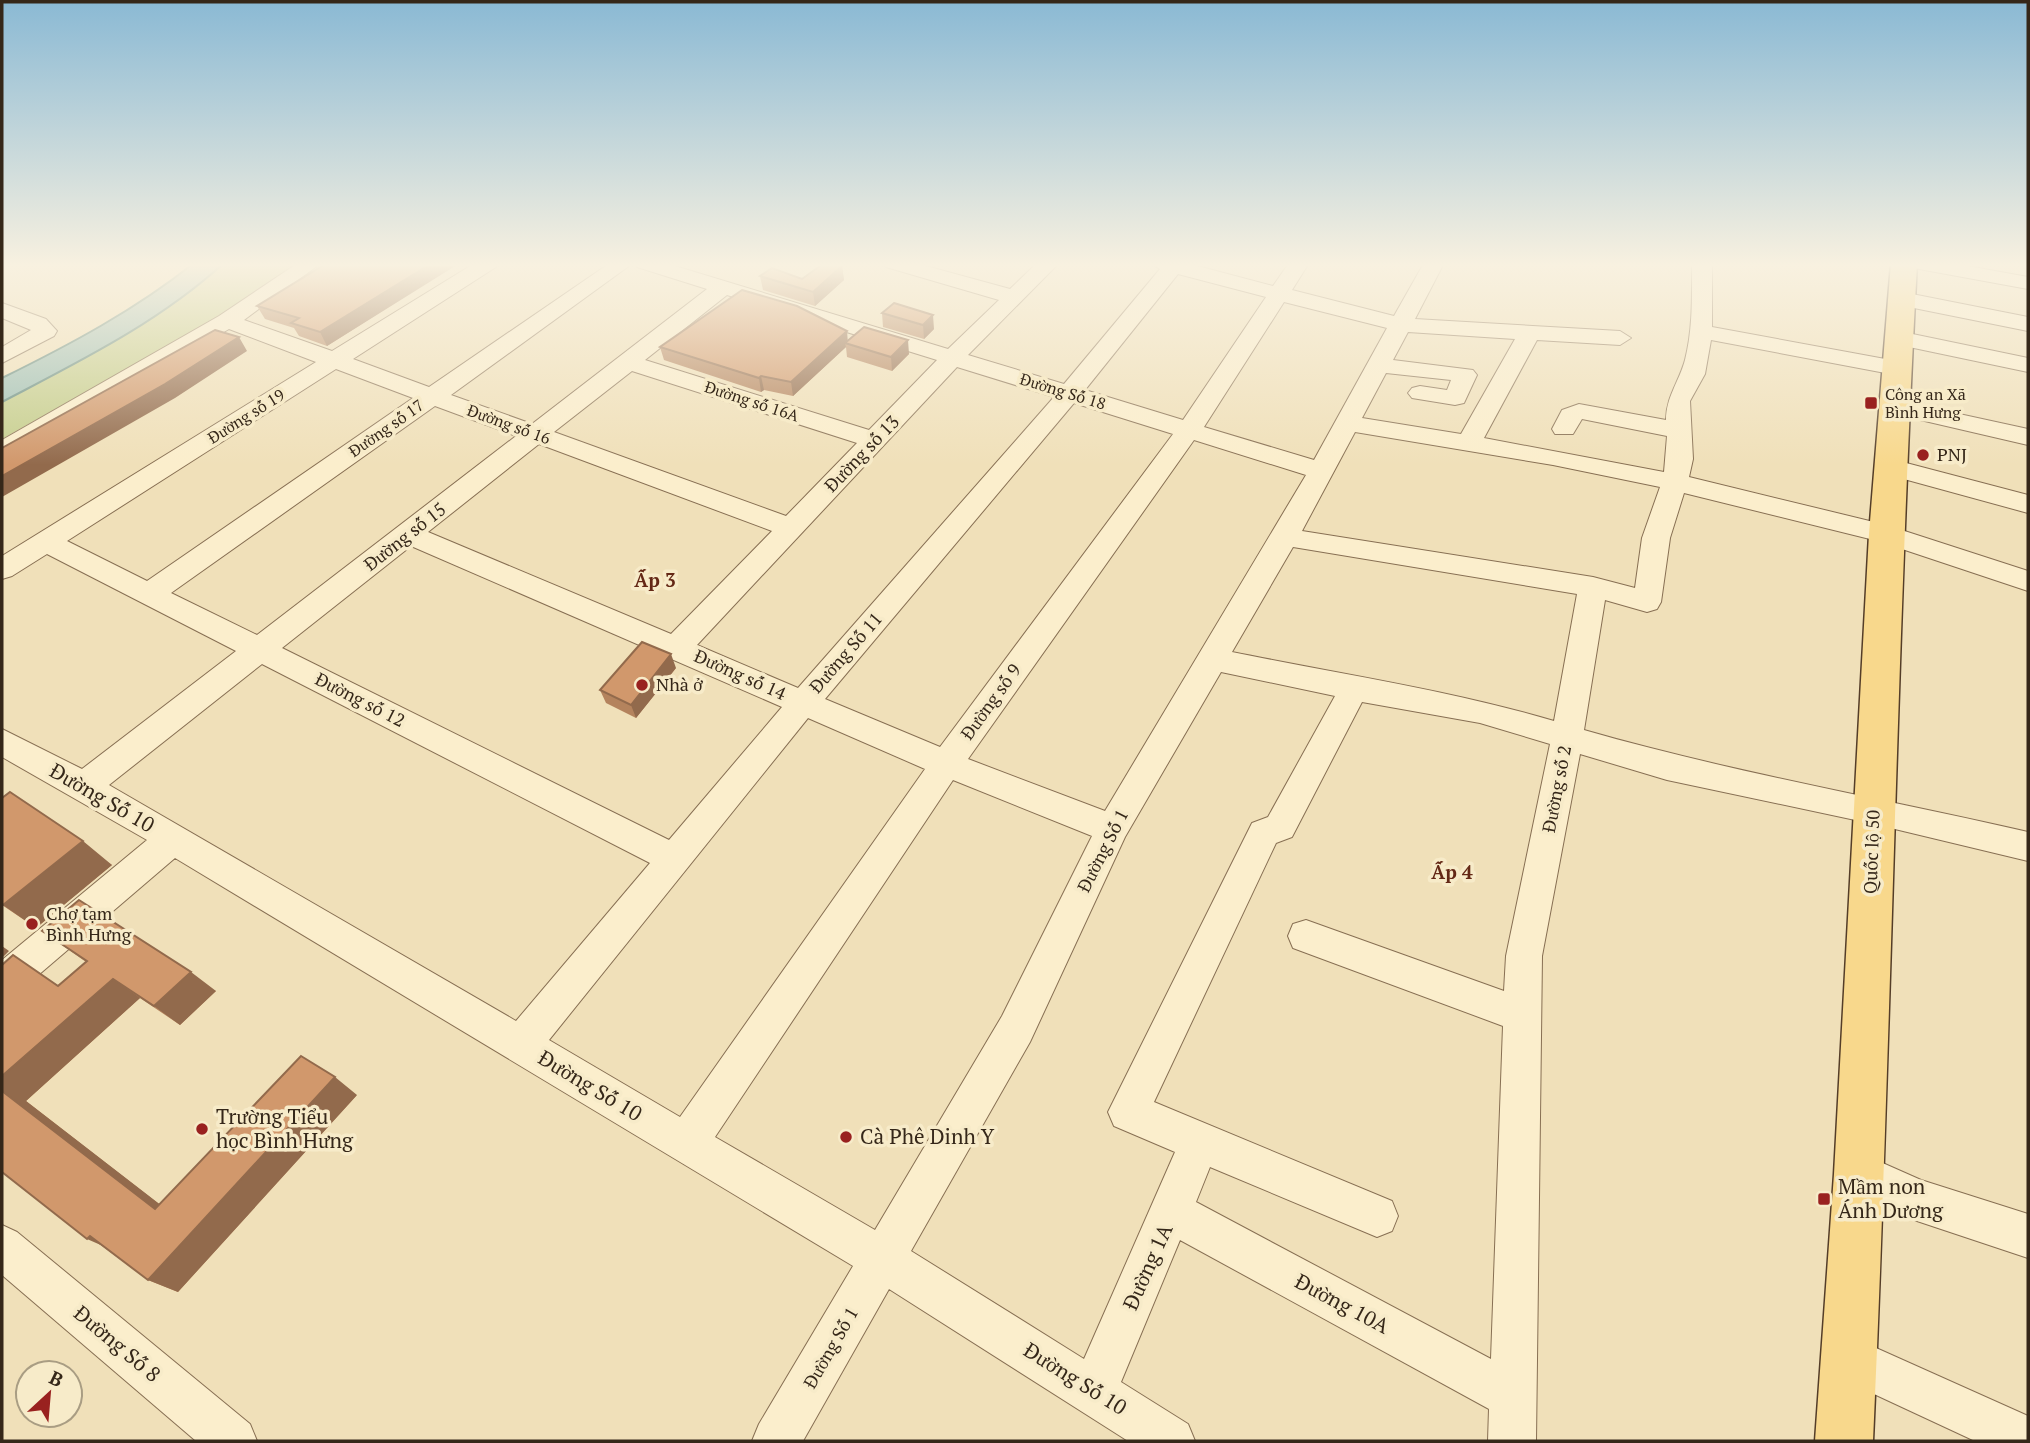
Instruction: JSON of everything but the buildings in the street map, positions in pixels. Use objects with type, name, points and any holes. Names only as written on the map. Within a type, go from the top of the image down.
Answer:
[{"type":"main road","name":"Quốc lộ 50","points":[[1844,1441],[1860,1174],[1886,534],[1899,330]]},
{"type":"street","points":[[2,356],[45,330]]},
{"type":"street","points":[[2,450],[211,330]]},
{"type":"street","name":"Đường số 16","points":[[253,330],[791,528]]},
{"type":"street","name":"Đường số 19","points":[[2,569],[382,330]]},
{"type":"street","name":"Đường số 17","points":[[149,594],[526,330]]},
{"type":"street","name":"Đường số 15","points":[[84,786],[669,330]]},
{"type":"street","name":"Đường Số 18","points":[[866,330],[1321,471]]},
{"type":"street","name":"Đường số 13","points":[[677,647],[980,330]]},
{"type":"street","name":"Đường Số 11","points":[[520,1046],[803,703],[1070,393],[1119,330]]},
{"type":"street","name":"Đường số 9","points":[[686,1144],[946,764],[1189,430],[1254,330]]},
{"type":"street","name":"Đường Số 1","points":[[776,1441],[1016,1029],[1112,829],[1285,537],[1398,330]]},
{"type":"street","points":[[1486,330],[1620,338]]},
{"type":"street","points":[[1285,537],[1593,587],[1647,602],[1656,538],[1675,482],[1680,458],[1678,401],[1688,392],[1699,331],[2028,365]]},
{"type":"street","points":[[1469,443],[1529,333]]},
{"type":"street","name":"Đường số 16A","points":[[628,362],[875,440]]},
{"type":"street","points":[[1379,365],[1465,375],[1455,398],[1420,393]]},
{"type":"street","points":[[1895,407],[2028,437]]},
{"type":"street","points":[[1564,429],[1571,415],[1579,411],[1677,430]]},
{"type":"street","points":[[1347,423],[1675,482],[1886,534],[1930,551],[2028,581]]},
{"type":"street","points":[[1891,467],[2028,504]]},
{"type":"street","name":"Đường số 14","points":[[408,534],[946,764],[1112,829]]},
{"type":"street","name":"Đường số 12","points":[[46,542],[674,859]]},
{"type":"street","name":"Đường số 2","points":[[1512,1419],[1524,956],[1567,739],[1593,587]]},
{"type":"street","points":[[1213,659],[1354,690],[1480,711],[1667,767],[1874,810],[2028,847]]},
{"type":"street","points":[[1354,690],[1280,827],[1264,833],[1128,1112],[1377,1216]]},
{"type":"street","name":"Đường Số 10","points":[[2,742],[84,786],[883,1259],[1171,1441]]},
{"type":"street","points":[[2,983],[173,839]]},
{"type":"street","points":[[1306,936],[1522,1016]]},
{"type":"street","name":"Đường 1A","points":[[1094,1391],[1200,1142]]},
{"type":"street","points":[[1860,1174],[1917,1200],[2028,1236]]},
{"type":"street","name":"Đường 10A","points":[[1172,1212],[1512,1419]]},
{"type":"street","name":"Đường Số 8","points":[[2,1247],[212,1435]]},
{"type":"street","points":[[1847,1358],[2028,1441]]},
{"type":"green space","points":[[132,330],[195,330],[2,439],[2,402],[90,356]]},
{"type":"water","points":[[93,330],[133,330],[2,402],[2,378]]},
{"type":"place","name":"Công an Xã Bình Hưng","points":[[1871,403]]},
{"type":"place","name":"PNJ","points":[[1923,455]]},
{"type":"place","name":"Nhà ở","points":[[642,685]]},
{"type":"place","name":"Chợ tạm Bình Hưng","points":[[32,924]]},
{"type":"place","name":"Trường Tiểu học Bình Hưng","points":[[202,1129]]},
{"type":"place","name":"Cà Phê Dinh Y","points":[[846,1137]]},
{"type":"place","name":"Mầm non Ánh Dương","points":[[1824,1199]]},
{"type":"district","name":"Ấp 3","points":[[655,580]]},
{"type":"district","name":"Ấp 4","points":[[1452,872]]}]
